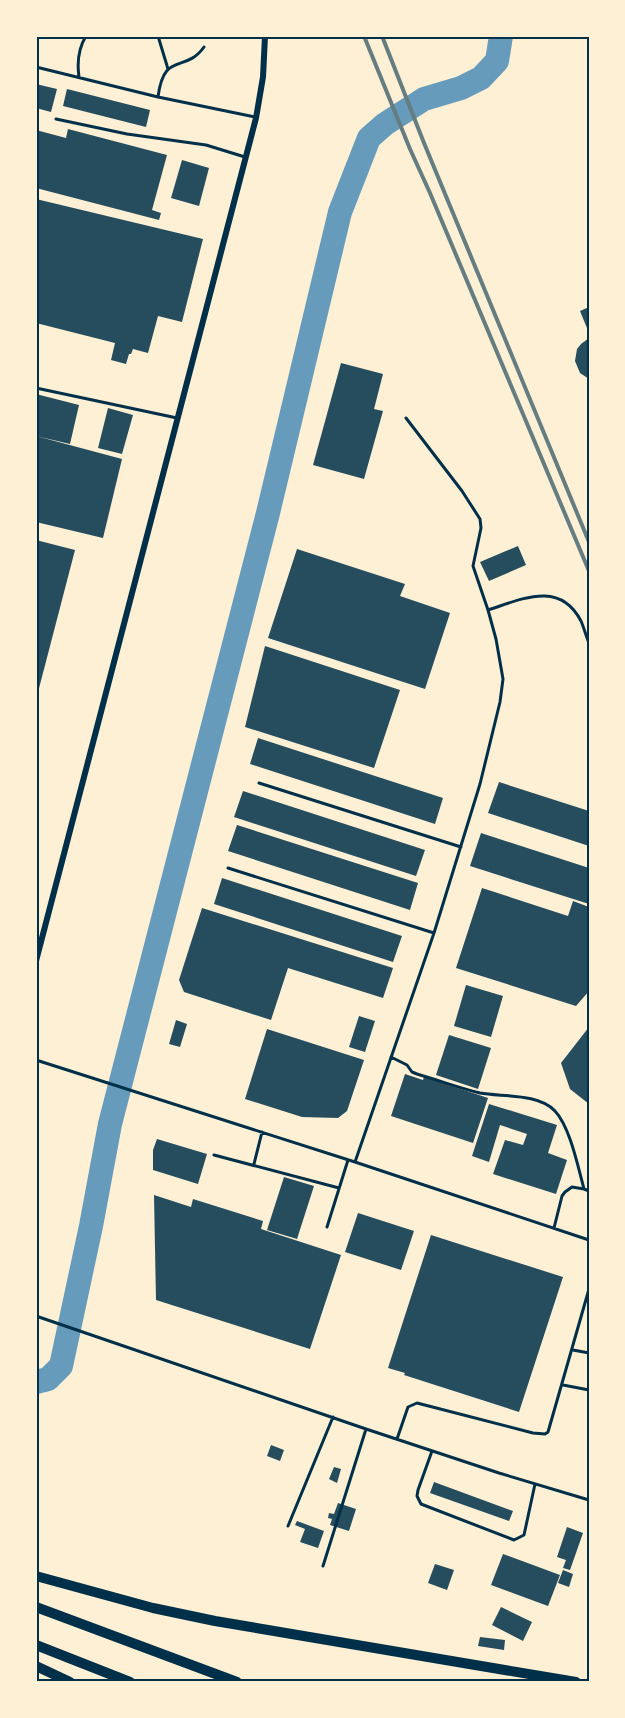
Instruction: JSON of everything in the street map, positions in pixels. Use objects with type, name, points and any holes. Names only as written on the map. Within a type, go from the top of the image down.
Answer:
[{"type":"main road","points":[[36,1576],[153,1608],[215,1621],[576,1682]]},
{"type":"main road","points":[[36,1607],[237,1682]]},
{"type":"main road","points":[[36,1645],[130,1682]]},
{"type":"main road","points":[[36,1666],[70,1682]]},
{"type":"street","points":[[36,961],[256,118],[265,36]]},
{"type":"lane","points":[[79,77],[77,64],[86,36]]},
{"type":"lane","points":[[158,36],[168,69]]},
{"type":"lane","points":[[158,98],[162,78],[168,69],[197,55],[204,47]]},
{"type":"lane","points":[[36,67],[158,98],[256,118]]},
{"type":"lane","points":[[56,119],[127,134],[206,145],[245,158]]},
{"type":"lane","points":[[36,388],[178,419]]},
{"type":"lane","points":[[355,1162],[434,933],[480,784],[500,702],[503,679],[496,639],[472,566],[481,528],[480,519],[462,491],[406,418]]},
{"type":"lane","points":[[488,610],[534,596],[559,598],[570,606],[580,620],[589,643]]},
{"type":"lane","points":[[259,783],[460,847]]},
{"type":"lane","points":[[228,868],[434,933]]},
{"type":"lane","points":[[391,1057],[407,1065],[412,1072],[417,1074],[480,1093],[508,1095],[542,1102],[553,1108],[565,1125],[584,1189]]},
{"type":"lane","points":[[36,1060],[589,1240]]},
{"type":"lane","points":[[254,1164],[262,1132]]},
{"type":"lane","points":[[214,1155],[339,1188]]},
{"type":"lane","points":[[327,1227],[348,1160]]},
{"type":"lane","points":[[554,1228],[565,1192],[572,1187],[589,1191]]},
{"type":"lane","points":[[397,1439],[408,1407],[417,1403],[533,1433],[549,1432],[589,1289]]},
{"type":"lane","points":[[36,1316],[432,1451],[589,1500]]},
{"type":"lane","points":[[573,1350],[589,1353]]},
{"type":"lane","points":[[563,1384],[589,1390]]},
{"type":"lane","points":[[288,1526],[333,1417]]},
{"type":"lane","points":[[323,1566],[366,1429]]},
{"type":"lane","points":[[432,1451],[418,1490],[417,1496],[421,1504],[514,1540],[524,1535],[535,1484]]},
{"type":"building","points":[[36,84],[57,89],[51,112],[36,108]]},
{"type":"building","points":[[67,89],[150,110],[146,127],[63,106]]},
{"type":"building","points":[[68,129],[167,155],[152,210],[161,213],[159,220],[36,188],[36,130],[66,138]]},
{"type":"building","points":[[182,160],[209,168],[199,206],[171,198]]},
{"type":"building","points":[[36,199],[203,239],[182,322],[158,316],[148,353],[133,349],[126,364],[111,360],[115,343],[36,323]]},
{"type":"building","points":[[589,307],[589,333],[580,311]]},
{"type":"building","points":[[589,338],[589,379],[580,373],[575,361],[577,349]]},
{"type":"building","points":[[341,363],[383,374],[374,409],[383,411],[364,479],[313,465]]},
{"type":"building","points":[[36,394],[79,405],[70,444],[36,436]]},
{"type":"building","points":[[108,408],[133,415],[122,454],[98,448]]},
{"type":"building","points":[[36,436],[122,459],[103,538],[36,522]]},
{"type":"building","points":[[36,540],[75,550],[37,696],[36,696]]},
{"type":"building","points":[[518,546],[526,565],[489,581],[480,562]]},
{"type":"building","points":[[297,549],[405,584],[400,596],[450,613],[425,689],[268,638]]},
{"type":"building","points":[[265,646],[400,690],[374,768],[245,727]]},
{"type":"building","points":[[258,738],[443,798],[435,824],[250,764]]},
{"type":"building","points":[[499,782],[589,811],[589,846],[488,813]]},
{"type":"building","points":[[243,791],[425,850],[416,876],[234,817]]},
{"type":"building","points":[[237,825],[418,883],[410,910],[228,851]]},
{"type":"building","points":[[481,833],[589,868],[589,904],[470,866]]},
{"type":"building","points":[[222,878],[402,936],[393,962],[214,904]]},
{"type":"building","points":[[482,888],[568,916],[573,901],[589,907],[589,991],[576,1006],[456,968]]},
{"type":"building","points":[[202,908],[393,968],[383,998],[288,968],[271,1020],[184,992],[179,980]]},
{"type":"building","points":[[466,985],[503,996],[491,1037],[454,1026]]},
{"type":"building","points":[[359,1016],[375,1021],[365,1052],[349,1047]]},
{"type":"building","points":[[176,1020],[187,1024],[180,1047],[169,1044]]},
{"type":"building","points":[[589,1027],[589,1104],[570,1089],[561,1063]]},
{"type":"building","points":[[267,1029],[364,1060],[347,1111],[338,1118],[302,1117],[245,1099]]},
{"type":"building","points":[[449,1035],[491,1048],[478,1089],[436,1075]]},
{"type":"building","points":[[405,1074],[423,1080],[424,1077],[488,1098],[473,1143],[391,1116]]},
{"type":"building","points":[[489,1104],[557,1125],[548,1153],[567,1160],[556,1194],[493,1174],[505,1140],[523,1145],[527,1134],[500,1125],[489,1162],[472,1156]]},
{"type":"building","points":[[157,1139],[207,1154],[198,1184],[153,1170],[153,1150]]},
{"type":"building","points":[[284,1177],[314,1186],[297,1239],[267,1230]]},
{"type":"building","points":[[154,1195],[191,1207],[193,1199],[263,1221],[261,1229],[341,1255],[310,1349],[156,1300]]},
{"type":"building","points":[[358,1213],[414,1231],[401,1270],[345,1252]]},
{"type":"building","points":[[431,1235],[563,1277],[519,1412],[388,1368]]},
{"type":"building","points":[[271,1445],[284,1450],[280,1461],[267,1456]]},
{"type":"building","points":[[334,1467],[341,1469],[337,1483],[329,1479]]},
{"type":"building","points":[[434,1482],[513,1511],[509,1521],[430,1493]]},
{"type":"building","points":[[338,1503],[356,1509],[349,1531],[330,1525],[332,1519],[328,1518],[329,1513],[334,1514]]},
{"type":"building","points":[[297,1521],[324,1531],[318,1548],[300,1542],[305,1529],[295,1525]]},
{"type":"building","points":[[567,1527],[583,1533],[570,1570],[563,1568],[566,1560],[557,1557]]},
{"type":"building","points":[[503,1554],[560,1575],[548,1606],[491,1585]]},
{"type":"building","points":[[435,1564],[454,1570],[447,1590],[428,1583]]},
{"type":"building","points":[[563,1570],[573,1574],[569,1587],[558,1583]]},
{"type":"building","points":[[501,1607],[532,1622],[523,1641],[492,1625]]},
{"type":"building","points":[[480,1637],[505,1640],[504,1650],[478,1646]]},
{"type":"waterway","points":[[36,1382],[48,1379],[61,1366],[110,1124],[268,513],[340,212],[369,138],[385,124],[424,99],[461,88],[481,78],[497,61],[501,36]]},
{"type":"railway","points":[[364,36],[589,571]]},
{"type":"railway","points":[[382,36],[589,542]]}]
